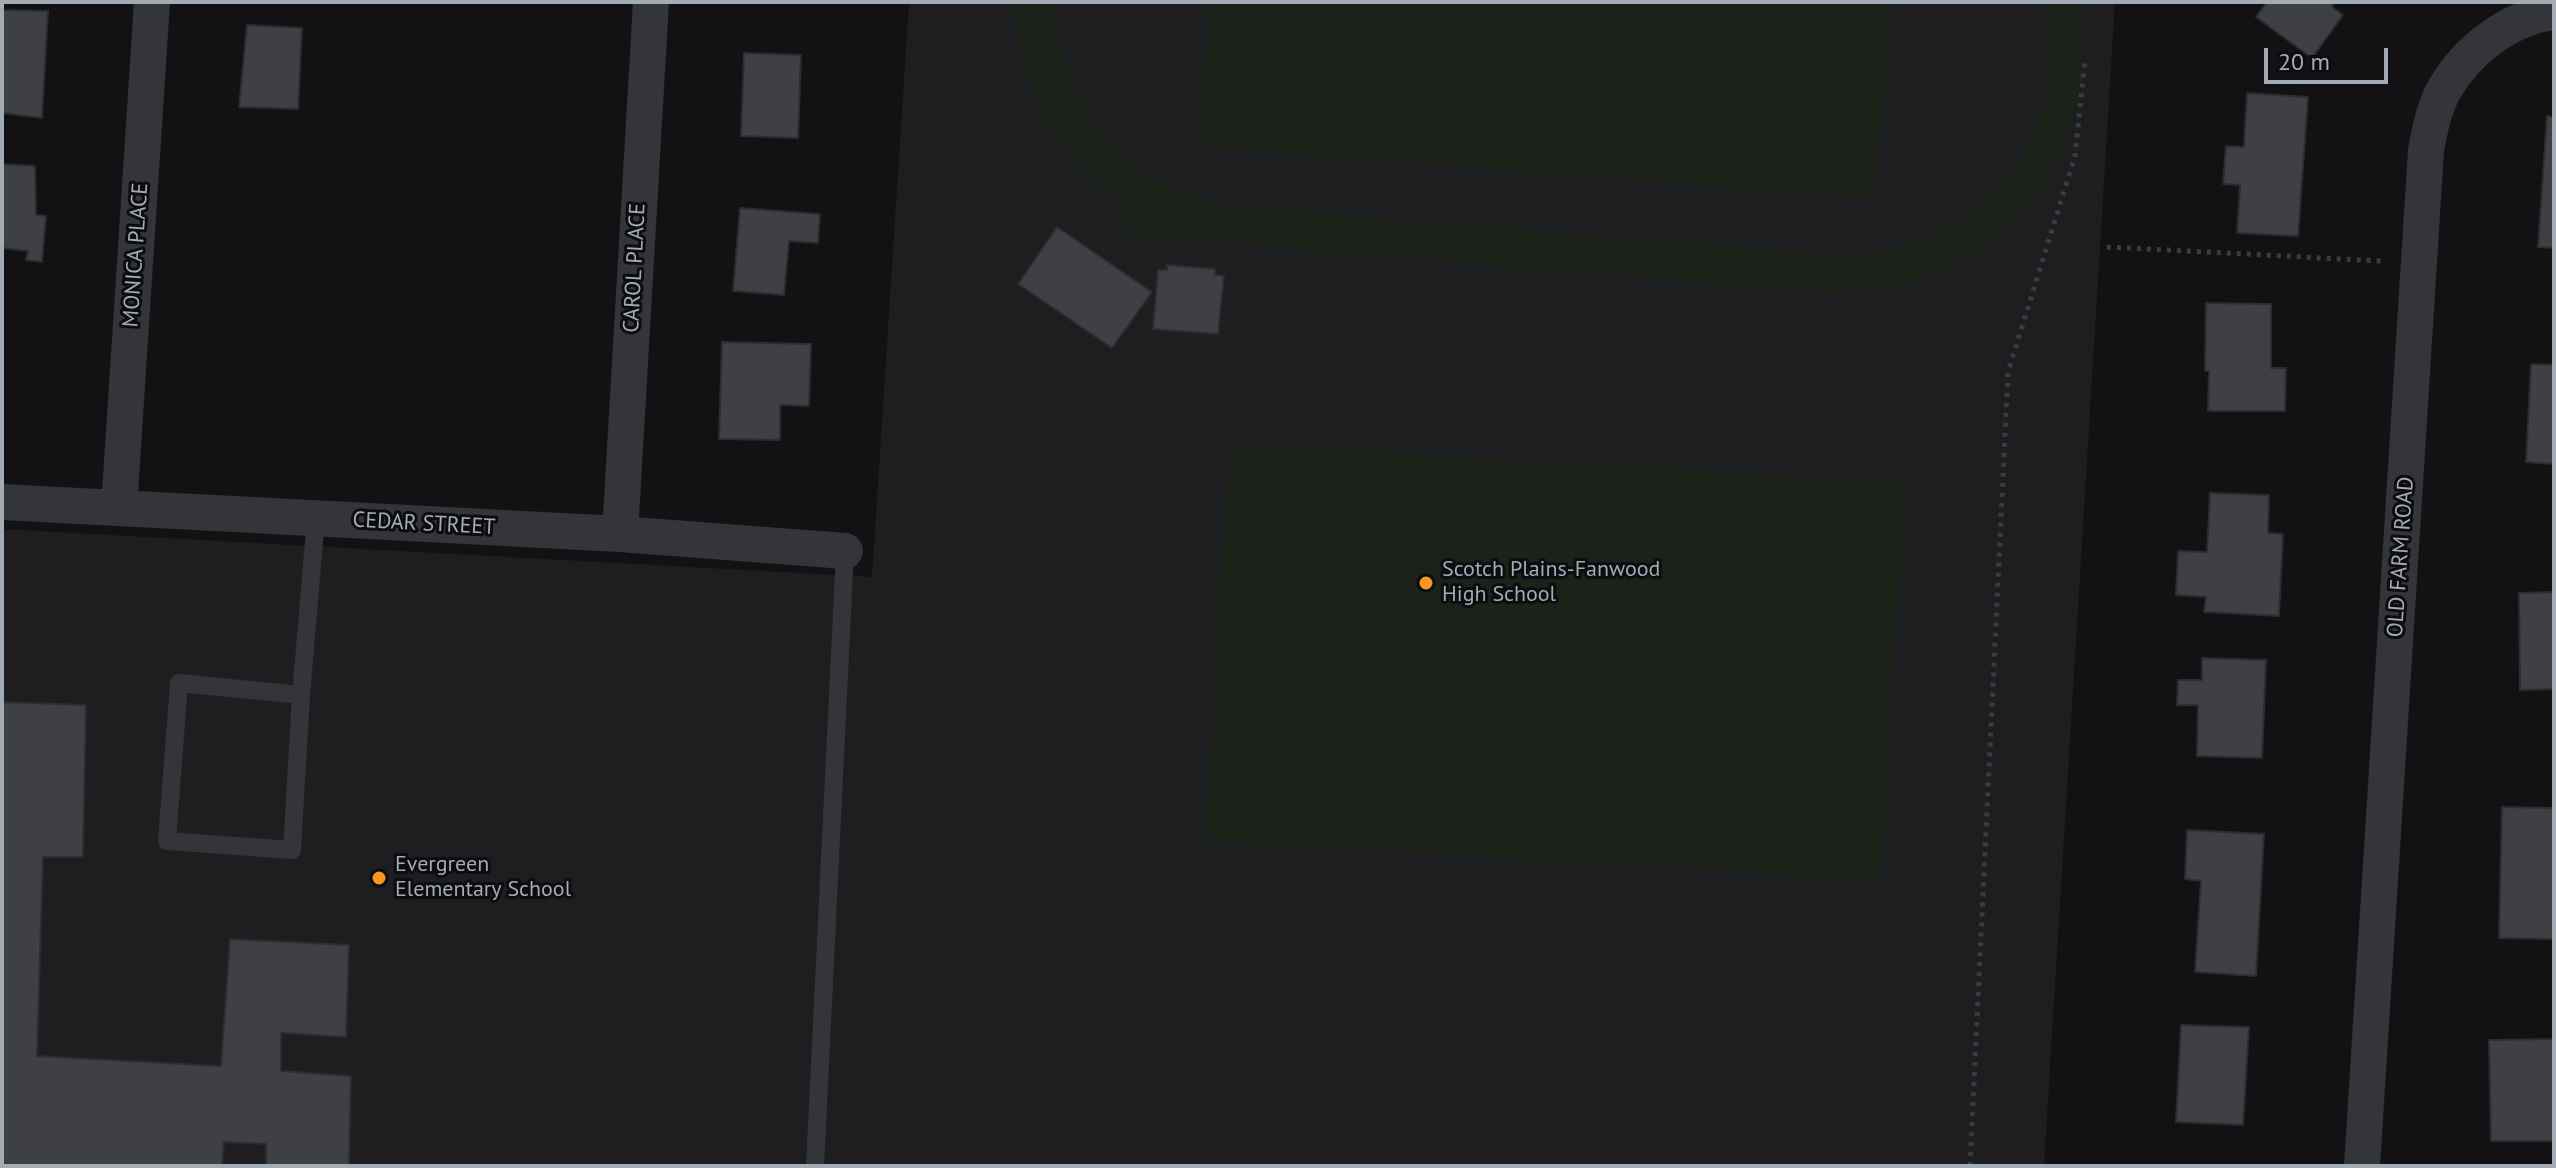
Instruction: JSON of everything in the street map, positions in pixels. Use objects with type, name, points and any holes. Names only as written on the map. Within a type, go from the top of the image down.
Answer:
[{"type":"street","name":"MONICA PLACE","points":[[119,508],[152,2]]},
{"type":"street","name":"CAROL PLACE","points":[[620,534],[651,2]]},
{"type":"street","name":"OLD FARM ROAD","points":[[2362,1166],[2426,150],[2432,118],[2444,89],[2473,51],[2499,31],[2543,13],[2554,12]]},
{"type":"street","name":"CEDAR STREET","points":[[2,502],[620,534],[845,551]]},
{"type":"lane","points":[[301,695],[179,683],[167,841],[292,850],[316,518]]},
{"type":"lane","points":[[815,1166],[845,551]]},
{"type":"path","points":[[1970,1166],[2008,372],[2075,156],[2085,60]]},
{"type":"path","points":[[2107,247],[2419,263]]},
{"type":"shaded area","name":"Scotch Plains-Fanwood High School","points":[[909,2],[2115,2],[2044,1166],[2,1166],[2,529],[872,577]]},
{"type":"shaded area","points":[[1014,2],[1056,2],[1064,58],[1086,111],[1103,134],[1145,173],[1194,196],[1235,206],[1824,253],[1891,249],[1944,229],[1989,195],[2007,175],[2036,126],[2045,99],[2050,50],[2045,2],[2080,2],[2084,49],[2080,95],[2066,139],[2045,180],[2017,216],[1983,247],[1943,271],[1889,289],[1820,293],[1123,235],[1125,207],[1078,166],[1044,118],[1023,64]]},
{"type":"shaded area","points":[[1210,2],[1891,2],[1875,199],[1199,147]]},
{"type":"shaded area","points":[[1229,443],[1905,482],[1880,880],[1204,841]]},
{"type":"building","points":[[2267,2],[2335,2],[2332,7],[2343,15],[2312,58],[2256,17]]},
{"type":"building","points":[[2,10],[48,11],[42,118],[2,113]]},
{"type":"building","points":[[247,25],[302,28],[298,109],[239,107]]},
{"type":"building","points":[[744,53],[801,55],[798,138],[741,136]]},
{"type":"building","points":[[2247,93],[2308,97],[2298,236],[2237,233],[2240,185],[2223,184],[2226,146],[2244,147]]},
{"type":"building","points":[[2547,116],[2554,117],[2554,248],[2538,247]]},
{"type":"building","points":[[2,164],[35,166],[36,215],[46,216],[42,262],[26,260],[28,251],[2,248]]},
{"type":"building","points":[[740,208],[820,214],[818,243],[789,241],[784,295],[733,291]]},
{"type":"building","points":[[1057,227],[1152,292],[1112,348],[1018,284]]},
{"type":"building","points":[[1167,265],[1215,269],[1215,275],[1224,276],[1218,334],[1153,329],[1158,270],[1167,270]]},
{"type":"building","points":[[2206,303],[2271,304],[2271,368],[2286,368],[2285,411],[2208,411]]},
{"type":"building","points":[[722,342],[811,344],[809,406],[780,405],[780,440],[719,439]]},
{"type":"building","points":[[2531,364],[2554,365],[2554,464],[2526,462]]},
{"type":"building","points":[[2210,493],[2269,495],[2268,533],[2283,534],[2279,616],[2204,612],[2206,597],[2176,595],[2178,551],[2207,552]]},
{"type":"building","points":[[2554,592],[2554,689],[2520,690],[2519,593]]},
{"type":"building","points":[[2202,658],[2266,660],[2262,758],[2197,756],[2198,705],[2177,705],[2178,680],[2202,680]]},
{"type":"building","points":[[2,702],[86,705],[83,857],[43,857],[37,1056],[221,1066],[230,939],[349,945],[346,1037],[281,1033],[281,1071],[351,1076],[349,1166],[266,1166],[266,1144],[224,1142],[222,1166],[2,1166]]},
{"type":"building","points":[[2502,807],[2554,808],[2554,939],[2499,938]]},
{"type":"building","points":[[2187,830],[2264,834],[2256,976],[2195,972],[2201,881],[2185,879]]},
{"type":"building","points":[[2181,1025],[2249,1027],[2243,1125],[2176,1122]]},
{"type":"building","points":[[2554,1039],[2554,1141],[2491,1141],[2489,1040]]},
{"type":"place","name":"Scotch Plains-Fanwood High School","points":[[1426,583]]},
{"type":"place","name":"Evergreen Elementary School","points":[[379,878]]}]
